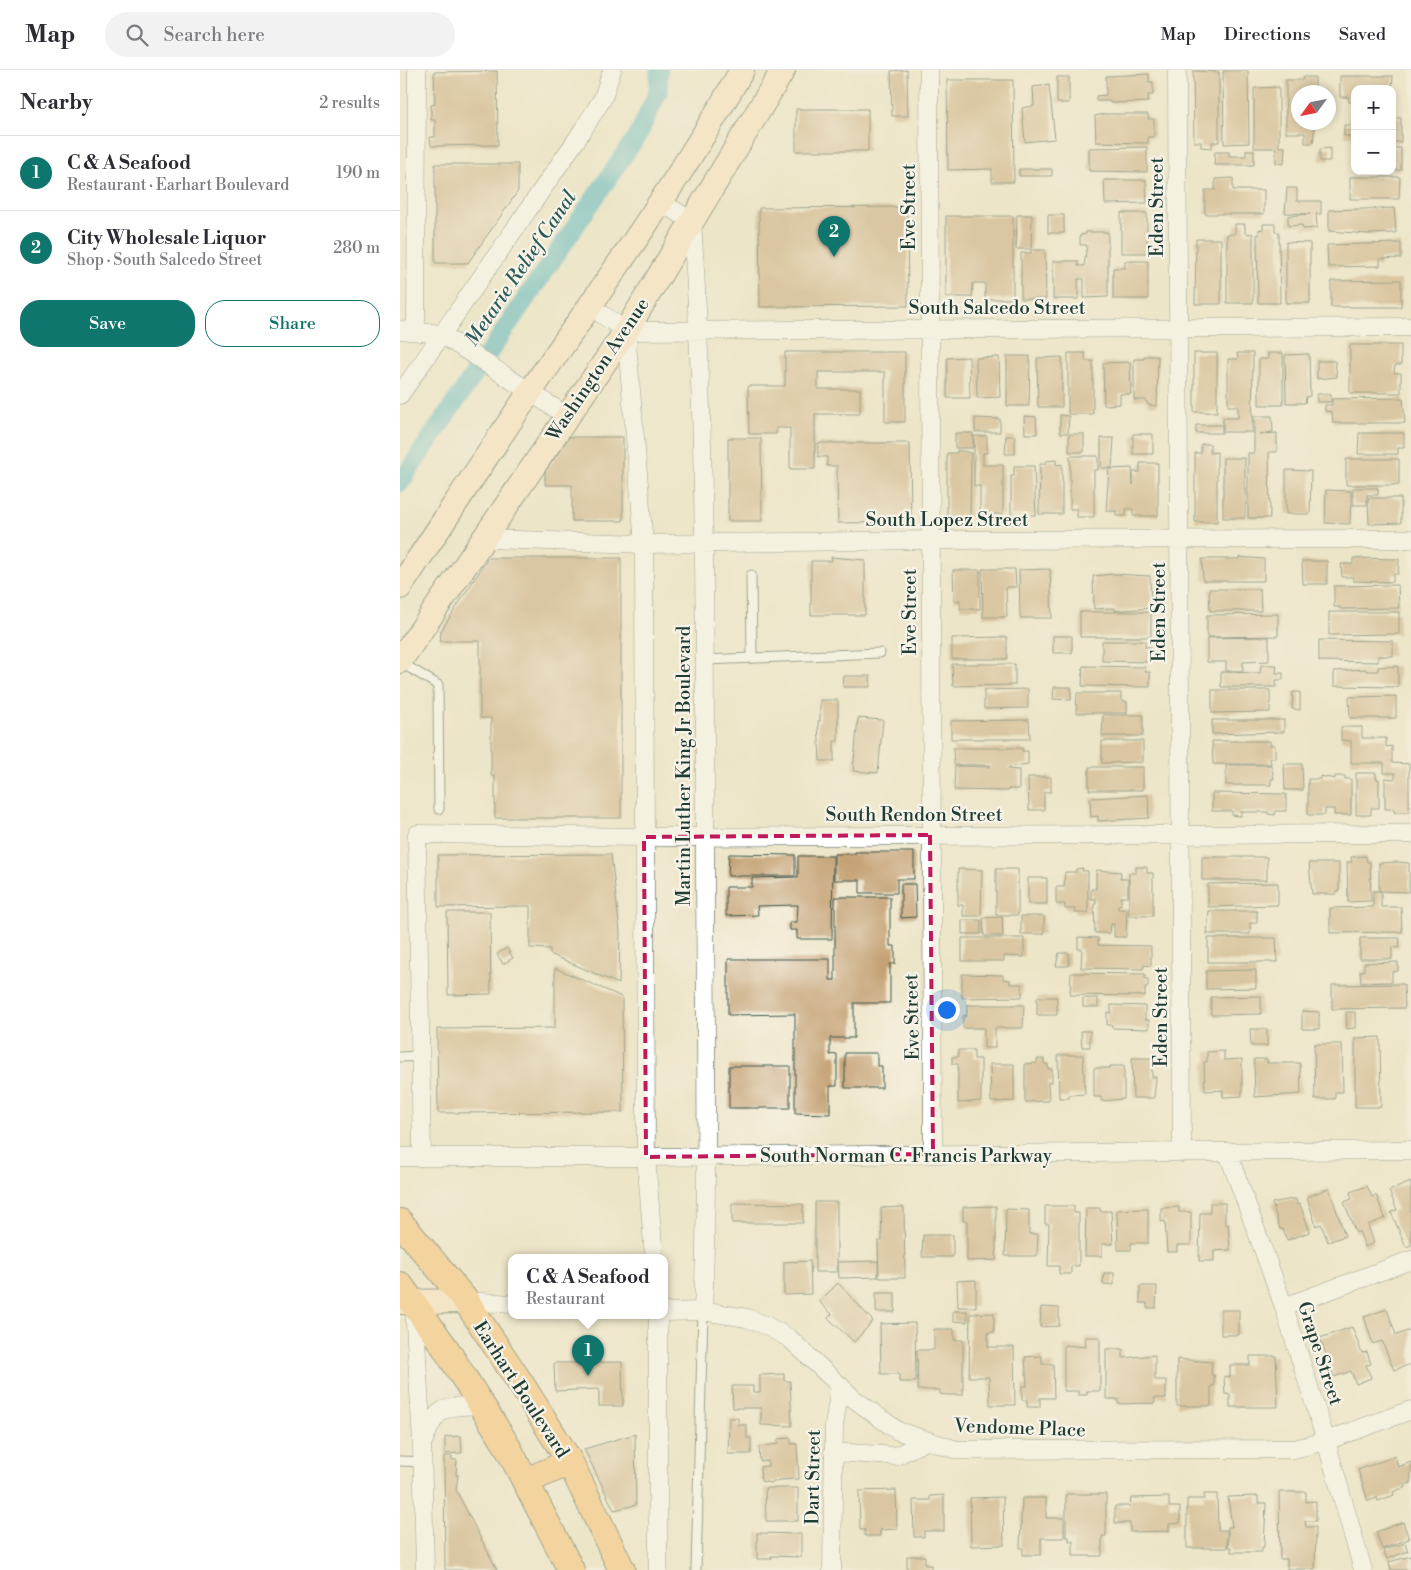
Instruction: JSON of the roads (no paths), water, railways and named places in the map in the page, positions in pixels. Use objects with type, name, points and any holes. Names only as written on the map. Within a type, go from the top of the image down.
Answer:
[{"type":"main road","name":"Earhart Boulevard","points":[[400,1222],[466,1301],[570,1462],[622,1570]]},
{"type":"main road","points":[[405,1296],[481,1405],[526,1480],[572,1570]]},
{"type":"main road","points":[[526,1480],[570,1462]]},
{"type":"street","points":[[417,70],[408,330],[441,334],[567,416]]},
{"type":"street","points":[[400,395],[578,139],[602,98],[612,70]]},
{"type":"street","points":[[400,587],[531,391],[662,203],[714,120],[742,70]]},
{"type":"street","name":"Washington Avenue","points":[[400,662],[626,331],[783,70]]},
{"type":"street","name":"Eve Street","points":[[929,70],[930,835],[933,1154]]},
{"type":"street","name":"Eden Street","points":[[1177,70],[1182,1153]]},
{"type":"street","points":[[662,203],[692,221]]},
{"type":"street","name":"Martin Luther King Jr Boulevard","points":[[692,221],[700,331],[703,543],[707,1213],[703,1311]]},
{"type":"street","points":[[590,306],[626,331]]},
{"type":"street","name":"South Salcedo Street","points":[[626,331],[1411,327]]},
{"type":"street","name":"Martin Luther King Jr Boulevard","points":[[626,331],[644,544],[646,1157],[654,1254]]},
{"type":"street","name":"South Lopez Street","points":[[483,539],[644,544],[930,540],[1411,539]]},
{"type":"street","name":"South Rendon Street","points":[[421,1056],[417,834],[644,837],[1411,834]]},
{"type":"street","points":[[421,1056],[422,1157]]},
{"type":"street","name":"South Norman C. Francis Parkway","points":[[400,1156],[646,1157],[1411,1150]]},
{"type":"street","name":"Grape Street","points":[[1228,1153],[1284,1307],[1364,1570]]},
{"type":"street","points":[[1284,1307],[1411,1260]]},
{"type":"street","points":[[424,1570],[422,1443],[405,1296],[508,1304]]},
{"type":"street","name":"Vendome Place","points":[[668,1312],[703,1311],[747,1318],[773,1329],[789,1338],[840,1385],[892,1427],[926,1441],[957,1450],[1294,1449],[1326,1441],[1411,1410]]},
{"type":"street","points":[[658,1319],[658,1570]]},
{"type":"street","name":"Dart Street","points":[[832,1570],[834,1426],[840,1385]]},
{"type":"street","points":[[422,1443],[432,1419],[441,1411],[450,1407],[481,1405]]},
{"type":"street","points":[[833,1452],[896,1456],[926,1441]]},
{"type":"lane","points":[[751,575],[752,658]]},
{"type":"lane","points":[[704,660],[880,653]]},
{"type":"lane","points":[[400,662],[438,685],[439,808]]},
{"type":"lane","points":[[400,1057],[421,1056]]},
{"type":"lane","points":[[696,1570],[703,1311]]},
{"type":"lane","points":[[400,1461],[423,1462]]},
{"type":"waterway","name":"Metarie Relief Canal","points":[[400,483],[639,133],[658,92],[659,70]]},
{"type":"place","name":"City Wholesale Liquor","points":[[834,257]]},
{"type":"place","name":"C & A Seafood","points":[[588,1376]]}]
